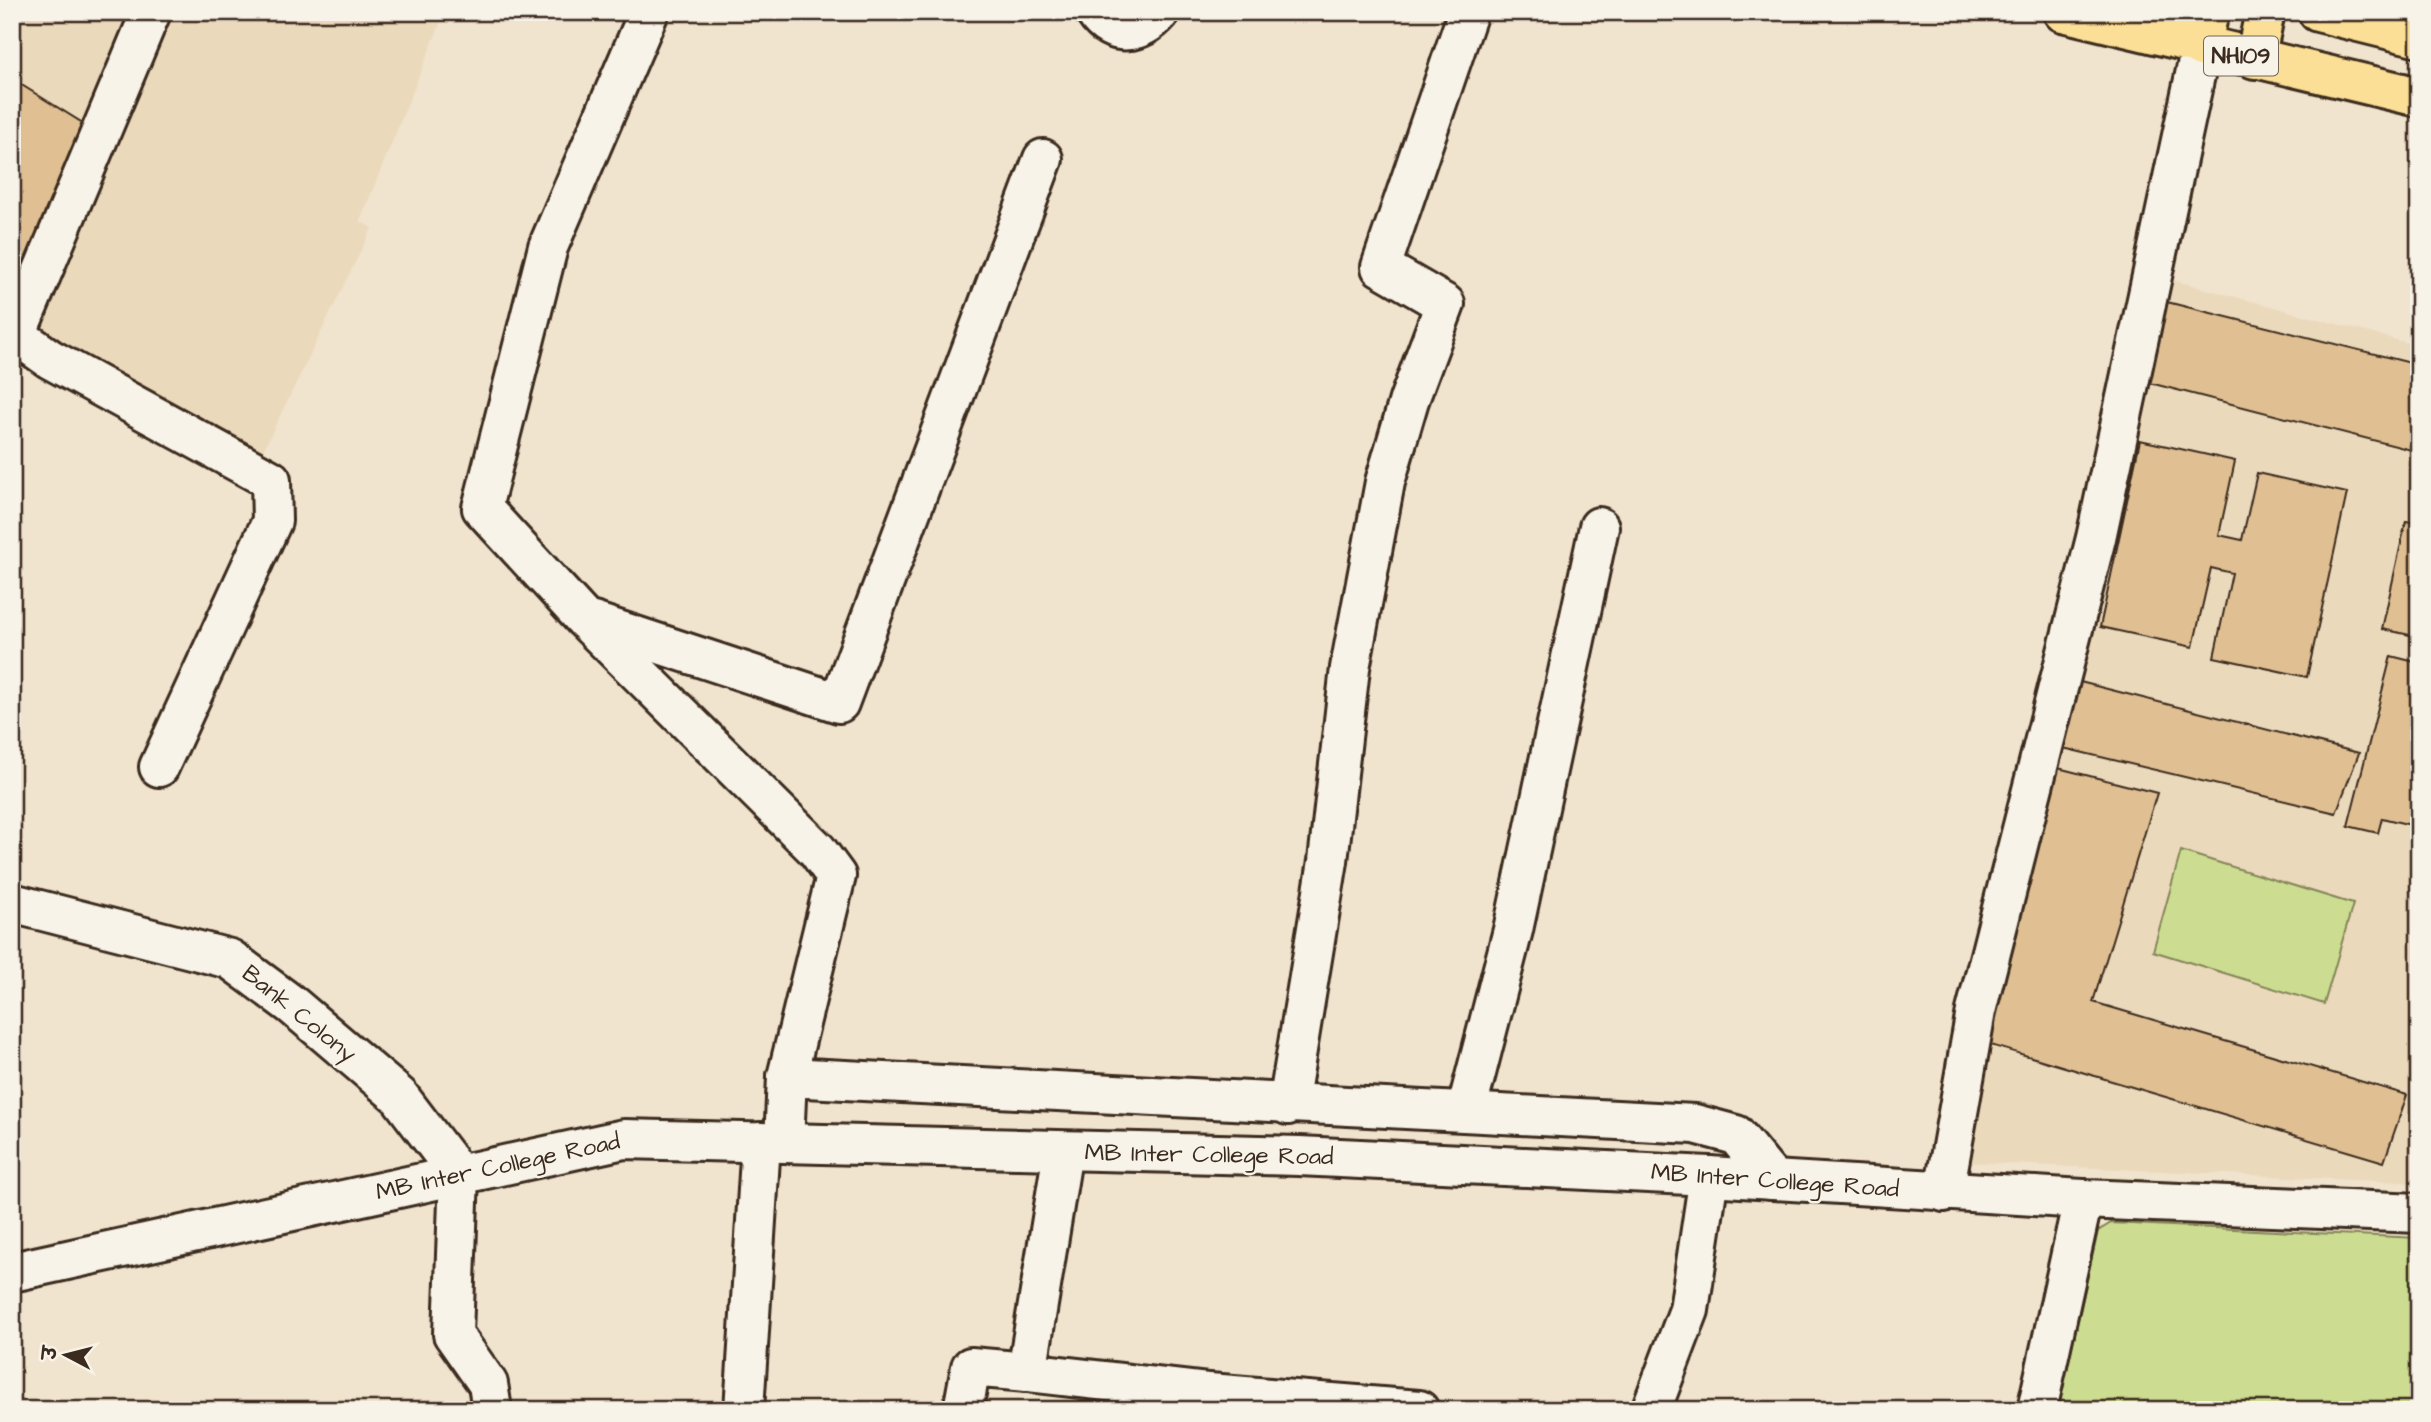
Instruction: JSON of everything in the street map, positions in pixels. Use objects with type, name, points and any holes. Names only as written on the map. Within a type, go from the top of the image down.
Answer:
[{"type":"highway","name":"NH109","points":[[2063,12],[2205,30],[2255,59],[2419,97]]},
{"type":"highway","points":[[2255,59],[2265,12]]},
{"type":"highway","points":[[2314,73],[2324,14],[2419,37]]},
{"type":"street","points":[[151,12],[14,333],[50,359],[271,481],[272,521],[159,767]]},
{"type":"street","points":[[649,12],[548,247],[482,508],[584,620],[817,850],[836,876],[772,1142],[744,1410]]},
{"type":"street","points":[[1095,12],[1106,24],[1117,30],[1130,31],[1142,28],[1160,12]]},
{"type":"street","points":[[1287,1105],[1328,861],[1350,668],[1385,482],[1409,400],[1445,304],[1381,267],[1468,12]]},
{"type":"street","points":[[1944,1192],[1976,1012],[2095,538],[2205,30]]},
{"type":"street","points":[[584,620],[839,703],[1043,159]]},
{"type":"street","points":[[1466,1112],[1513,930],[1599,527]]},
{"type":"street","name":"Bank Colony","points":[[12,903],[230,959],[292,1005],[399,1096],[459,1175]]},
{"type":"street","points":[[787,1077],[1287,1105],[1695,1124],[1736,1135],[1773,1180]]},
{"type":"street","name":"MB Inter College Road","points":[[12,1272],[624,1139],[1300,1156],[1709,1176],[1944,1192],[2419,1213]]},
{"type":"street","points":[[1027,1372],[1063,1151]]},
{"type":"street","points":[[459,1175],[453,1334],[488,1384],[492,1410]]},
{"type":"street","points":[[1651,1410],[1689,1310],[1709,1176]]},
{"type":"street","points":[[2037,1410],[2083,1199]]},
{"type":"street","points":[[963,1410],[971,1367],[1209,1393],[1398,1409]]},
{"type":"shaded area","points":[[12,12],[138,12],[89,127],[12,79]]},
{"type":"shaded area","points":[[170,12],[445,12],[360,221],[372,228],[258,461],[36,332]]},
{"type":"shaded area","points":[[2165,278],[2419,346],[2419,1183],[1964,1162],[1984,1043],[2080,682]]},
{"type":"green space","points":[[2181,851],[2353,904],[2324,1004],[2153,951]]},
{"type":"green space","points":[[2111,1223],[2419,1238],[2419,1410],[2058,1410],[2098,1231]]},
{"type":"building","points":[[12,79],[89,127],[12,293]]},
{"type":"building","points":[[2167,302],[2419,365],[2419,452],[2150,383]]},
{"type":"building","points":[[2140,440],[2235,461],[2219,535],[2242,540],[2257,473],[2347,493],[2307,677],[2214,657],[2232,573],[2211,568],[2193,647],[2100,627]]},
{"type":"building","points":[[2406,521],[2419,523],[2419,637],[2382,629]]},
{"type":"building","points":[[2391,656],[2419,663],[2419,827],[2382,818],[2378,833],[2348,826]]},
{"type":"building","points":[[2080,682],[2359,753],[2336,813],[2063,748]]},
{"type":"building","points":[[2058,768],[2157,793],[2093,1002],[2407,1095],[2384,1162],[1984,1043]]}]
